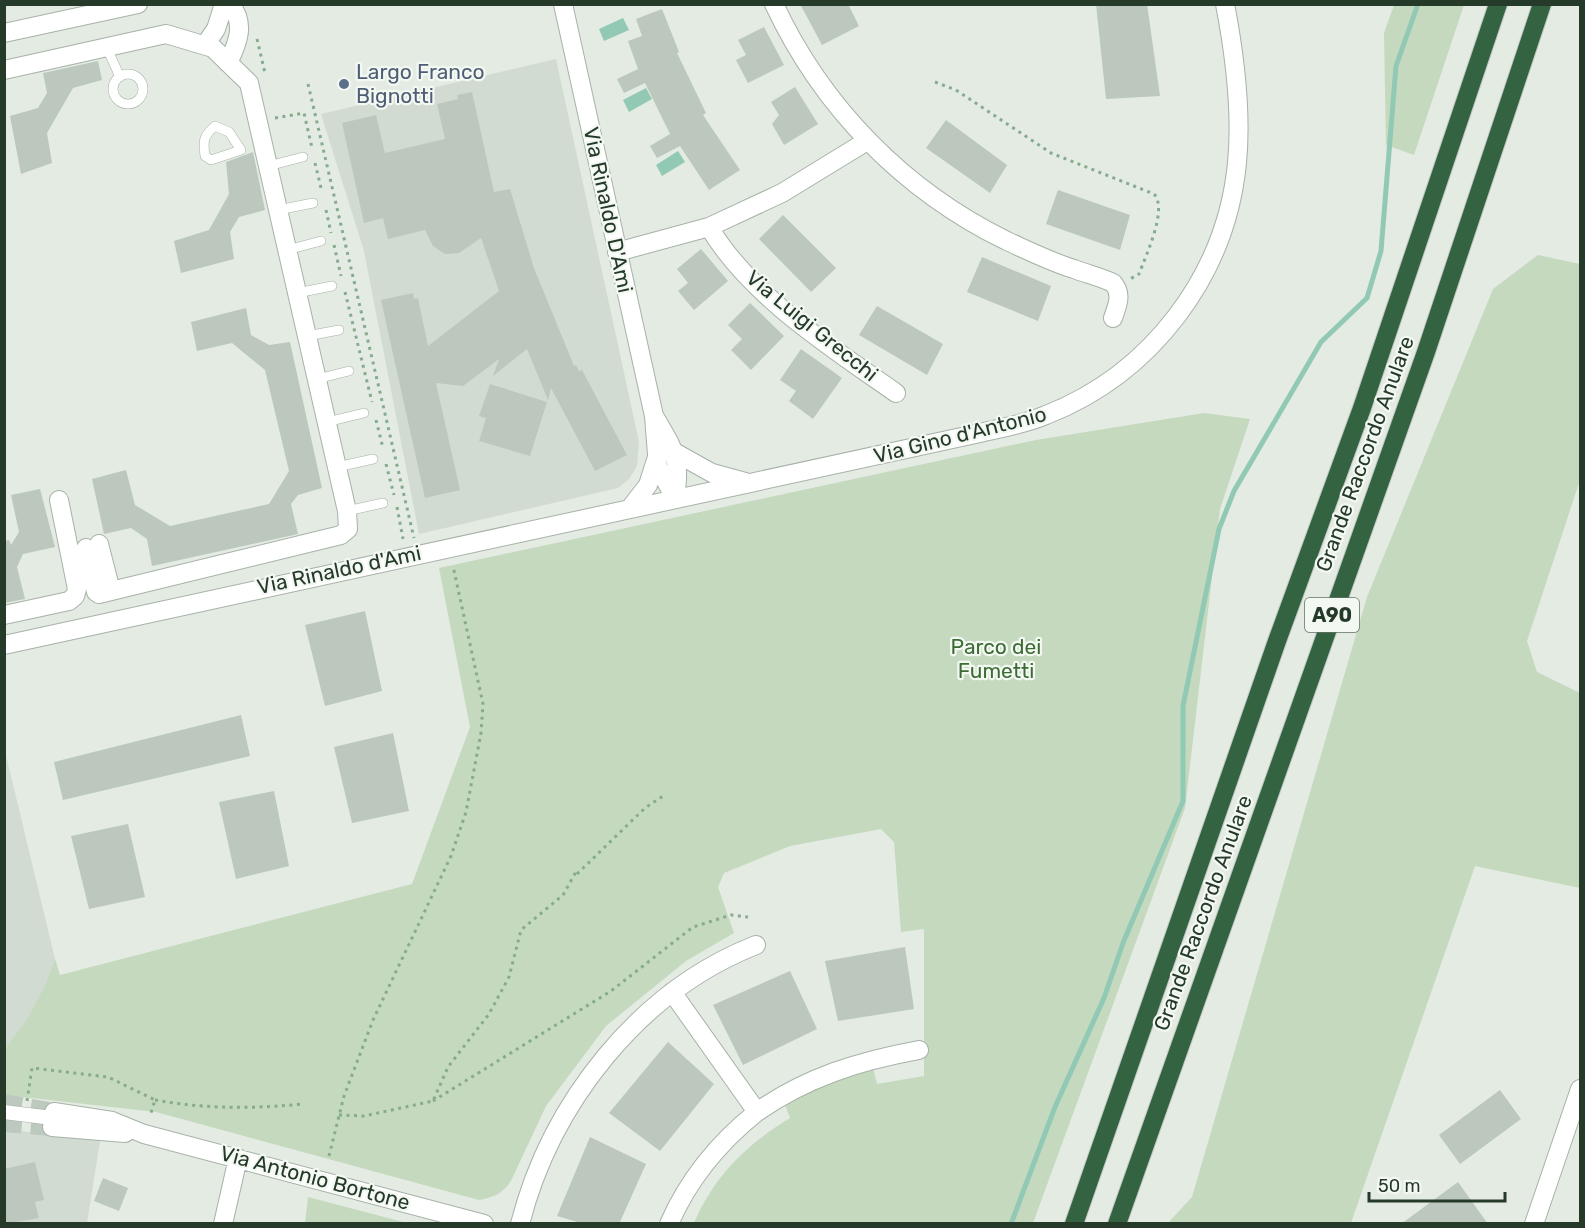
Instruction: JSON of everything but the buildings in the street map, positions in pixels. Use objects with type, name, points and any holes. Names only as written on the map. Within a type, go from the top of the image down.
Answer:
[{"type":"highway","name":"Grande Raccordo Anulare","points":[[1074,1224],[1277,641],[1362,408],[1498,4]]},
{"type":"highway","name":"Grande Raccordo Anulare","points":[[1118,1224],[1426,352],[1542,4]]},
{"type":"street","points":[[4,33],[138,4]]},
{"type":"street","points":[[205,45],[216,29],[224,4]]},
{"type":"street","points":[[228,63],[240,32],[236,12],[230,4]]},
{"type":"street","name":"Via Rinaldo D'Ami","points":[[563,4],[654,416],[660,472],[675,498]]},
{"type":"street","points":[[774,4],[794,44],[818,82],[867,141],[928,193],[977,225],[1038,255],[1108,280],[1117,287],[1119,301],[1113,318]]},
{"type":"street","name":"Via Gino d'Antonio","points":[[675,498],[749,484],[1040,418],[1097,390],[1154,345],[1178,316],[1199,283],[1219,240],[1232,197],[1237,163],[1238,126],[1233,55],[1225,4]]},
{"type":"street","points":[[4,70],[166,34],[213,48],[249,83],[347,511],[348,529],[341,535],[111,591],[93,546]]},
{"type":"street","points":[[617,252],[709,227],[782,193],[867,141]]},
{"type":"street","name":"Via Luigi Grecchi","points":[[709,227],[727,253],[767,294],[837,351],[896,393]]},
{"type":"street","name":"Via Rinaldo D'Ami","points":[[654,416],[676,453],[678,469],[675,498]]},
{"type":"street","points":[[676,453],[712,473],[749,484]]},
{"type":"street","name":"Via Rinaldo D'Ami","points":[[631,507],[648,485],[657,457]]},
{"type":"street","name":"Via Rinaldo d'Ami","points":[[4,645],[675,498]]},
{"type":"street","points":[[4,615],[69,601],[75,596],[77,589],[59,500]]},
{"type":"street","points":[[520,1224],[541,1162],[570,1106],[605,1057],[632,1028],[672,992],[713,965],[756,945]]},
{"type":"street","points":[[672,992],[757,1112]]},
{"type":"street","points":[[669,1224],[703,1165],[718,1146],[757,1112],[795,1087],[830,1072],[919,1050]]},
{"type":"street","points":[[1534,1224],[1581,1089]]},
{"type":"street","points":[[4,1112],[53,1119]]},
{"type":"street","name":"Via Antonio Bortone","points":[[53,1119],[144,1134],[484,1224]]},
{"type":"street","points":[[223,1224],[238,1158]]},
{"type":"lane","points":[[106,46],[120,77]]},
{"type":"lane","points":[[241,150],[264,147]]},
{"type":"lane","points":[[268,166],[303,157]]},
{"type":"lane","points":[[278,210],[313,203]]},
{"type":"lane","points":[[287,250],[321,241]]},
{"type":"lane","points":[[297,293],[332,286]]},
{"type":"lane","points":[[307,336],[339,330]]},
{"type":"lane","points":[[317,379],[349,370]]},
{"type":"lane","points":[[327,422],[364,413]]},
{"type":"lane","points":[[337,467],[373,459]]},
{"type":"lane","points":[[347,511],[383,503]]},
{"type":"path","points":[[257,39],[267,84]]},
{"type":"path","points":[[935,82],[956,90],[1051,153],[1072,163],[1148,190],[1158,198],[1160,210],[1139,274],[1117,287]]},
{"type":"path","points":[[308,84],[412,554]]},
{"type":"path","points":[[273,107],[275,118],[304,113],[342,280]]},
{"type":"path","points":[[345,291],[372,404]]},
{"type":"path","points":[[375,416],[412,554]]},
{"type":"path","points":[[329,1156],[339,1115],[373,1020],[451,856],[466,812],[481,733],[483,704],[449,546]]},
{"type":"path","points":[[575,875],[645,808],[666,794]]},
{"type":"path","points":[[433,1101],[447,1067],[489,1014],[509,977],[520,930],[563,895],[577,870]]},
{"type":"path","points":[[339,1115],[364,1116],[433,1101],[611,991],[693,927],[731,915],[748,917]]},
{"type":"path","points":[[25,1115],[32,1068],[108,1077],[154,1100],[196,1107],[246,1109],[303,1104]]},
{"type":"path","points":[[144,1134],[154,1100]]},
{"type":"shaded area","points":[[623,18],[629,30],[604,41],[599,29]]},
{"type":"shaded area","points":[[556,59],[639,442],[637,466],[629,479],[618,488],[419,534],[364,251],[321,114]]},
{"type":"shaded area","points":[[646,88],[652,99],[629,112],[623,100]]},
{"type":"shaded area","points":[[678,151],[685,162],[662,176],[656,165]]},
{"type":"shaded area","points":[[4,747],[55,959],[46,983],[28,1017],[5,1049]]},
{"type":"shaded area","points":[[5,1129],[100,1141],[87,1223],[5,1224]]},
{"type":"green space","points":[[1394,5],[1464,5],[1414,155],[1386,145],[1384,33]]},
{"type":"green space","points":[[1538,255],[1580,264],[1580,480],[1527,641],[1537,672],[1580,693],[1580,888],[1475,866],[1351,1223],[1168,1223],[1192,1197],[1367,597],[1493,289]]},
{"type":"green space","name":"Parco dei Fumetti","points":[[1204,413],[1250,419],[1220,509],[1185,808],[1033,1223],[694,1223],[711,1190],[733,1163],[746,1150],[790,1118],[785,1105],[812,1087],[873,1068],[877,1084],[924,1076],[924,929],[901,932],[894,842],[881,829],[790,846],[724,873],[718,887],[734,933],[686,961],[606,1026],[546,1106],[511,1181],[501,1192],[489,1198],[479,1200],[156,1112],[5,1095],[5,1049],[28,1017],[46,983],[55,959],[60,975],[412,884],[470,727],[439,568],[1036,440]]},
{"type":"green space","points":[[308,1197],[407,1223],[305,1223]]},
{"type":"waterway","points":[[1011,1224],[1055,1107],[1104,998],[1123,943],[1183,801],[1183,706],[1219,529],[1234,491],[1321,342],[1367,298],[1381,251],[1396,66],[1418,4]]},
{"type":"tunnel","points":[[4,1103],[54,1112]]},
{"type":"tunnel","points":[[4,1123],[52,1127]]},
{"type":"place","name":"Largo Franco Bignotti","points":[[344,84]]}]
